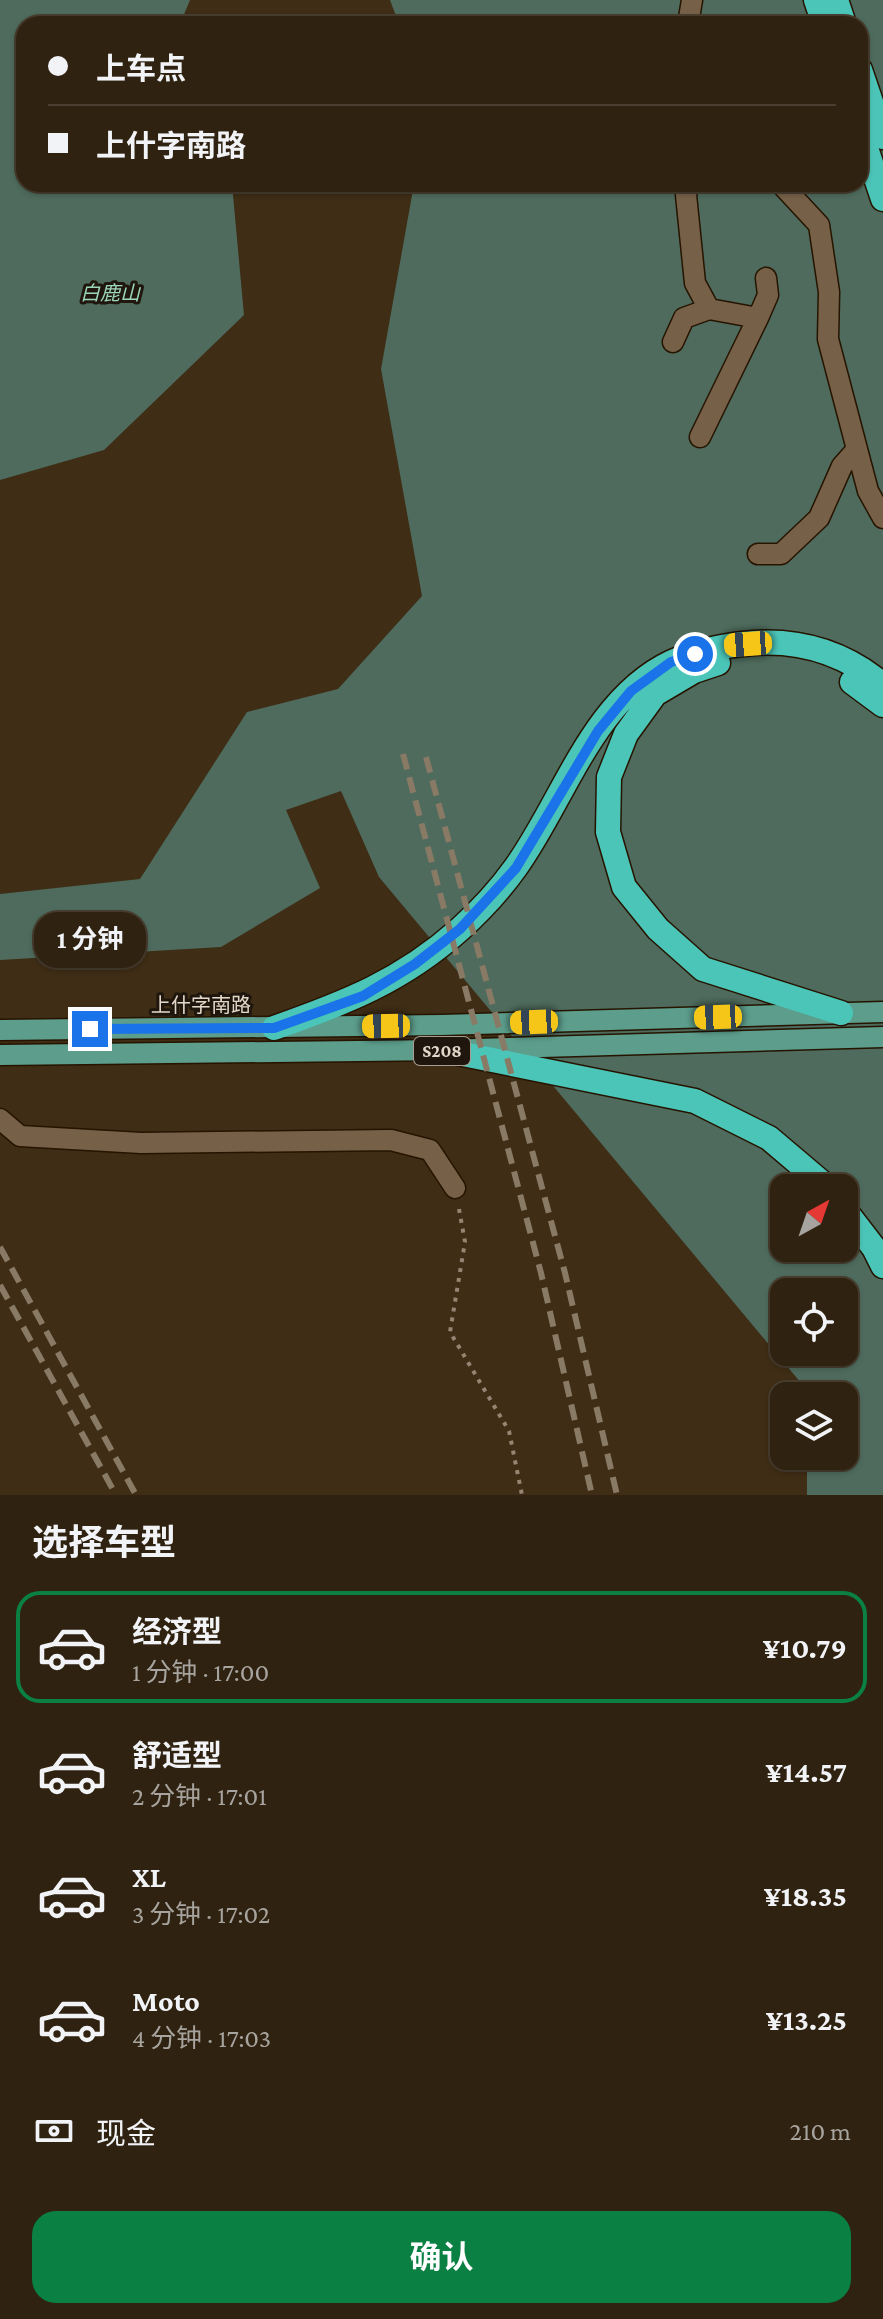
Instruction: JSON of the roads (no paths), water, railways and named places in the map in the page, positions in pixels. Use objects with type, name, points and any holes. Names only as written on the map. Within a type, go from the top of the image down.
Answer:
[{"type":"highway","points":[[868,93],[883,137]]},
{"type":"highway","points":[[868,154],[883,199]]},
{"type":"highway","points":[[274,1028],[363,996],[415,964],[460,929],[516,868],[598,731],[631,691],[671,662],[720,646],[777,642],[837,653],[883,685]]},
{"type":"highway","points":[[841,1013],[703,969],[658,929],[624,887],[608,832],[609,777],[626,734],[655,694],[694,671],[742,655],[791,657],[832,670],[883,705]]},
{"type":"highway","points":[[443,1050],[695,1101],[769,1138],[811,1174]]},
{"type":"highway","points":[[858,1227],[883,1266]]},
{"type":"main road","name":"上什字南路","points":[[0,1030],[274,1028],[883,1012]]},
{"type":"main road","name":"S208","points":[[0,1055],[443,1050],[883,1037]]},
{"type":"street","points":[[687,192],[695,283],[709,309]]},
{"type":"street","points":[[788,192],[819,225],[829,292],[828,339],[868,491],[883,518]]},
{"type":"street","points":[[700,437],[768,295],[766,278]]},
{"type":"street","points":[[673,342],[684,318],[709,309],[758,318]]},
{"type":"street","points":[[758,554],[781,554],[819,518],[842,466],[857,449]]},
{"type":"street","points":[[0,1119],[20,1136],[141,1143],[391,1140],[430,1150],[455,1188]]},
{"type":"railway","points":[[403,754],[541,1273],[592,1495]]},
{"type":"railway","points":[[426,757],[565,1273],[617,1495]]},
{"type":"railway","points":[[0,1247],[136,1495]]},
{"type":"railway","points":[[0,1285],[116,1495]]},
{"type":"park label","name":"白鹿山","points":[[110,293]]}]
